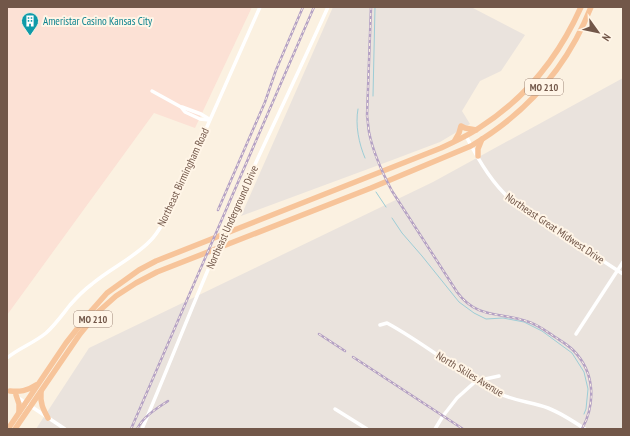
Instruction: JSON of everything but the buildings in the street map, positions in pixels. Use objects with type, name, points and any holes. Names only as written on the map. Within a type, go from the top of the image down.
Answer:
[{"type":"highway","name":"MO 210","points":[[15,429],[40,383],[66,343],[107,293],[139,270],[156,261],[441,148],[477,130],[509,107],[539,76],[558,50],[581,7]]},
{"type":"highway","name":"MO 210","points":[[8,429],[18,415],[41,390],[80,334],[98,312],[116,296],[157,272],[371,188],[471,146],[483,139],[518,113],[545,86],[572,47],[591,7]]},
{"type":"highway","points":[[454,142],[461,126],[477,130]]},
{"type":"highway","points":[[478,156],[478,150],[483,139]]},
{"type":"highway","points":[[8,390],[20,392],[30,389],[40,383]]},
{"type":"highway","points":[[41,390],[40,399],[48,418]]},
{"type":"highway","points":[[16,396],[19,407],[18,415]]},
{"type":"street","name":"Northeast Birmingham Road","points":[[7,358],[46,333],[82,293],[100,278],[133,256],[152,239],[160,228],[167,217],[260,7]]},
{"type":"street","name":"Northeast Underground Drive","points":[[142,429],[230,219],[328,7]]},
{"type":"street","points":[[152,91],[180,107],[188,108],[210,120]]},
{"type":"street","name":"Northeast Great Midwest Drive","points":[[466,136],[494,182],[510,199],[623,274]]},
{"type":"street","points":[[576,334],[623,262]]},
{"type":"street","name":"North Skiles Avenue","points":[[380,325],[387,323],[403,332],[476,381],[504,396],[550,409],[563,415],[585,429]]},
{"type":"street","points":[[435,429],[457,398],[476,381],[499,376]]},
{"type":"street","points":[[8,390],[65,429]]},
{"type":"street","points":[[335,409],[367,429]]},
{"type":"shaded area","points":[[7,7],[252,7],[195,128],[154,113],[7,315]]},
{"type":"shaded area","points":[[333,7],[471,7],[525,35],[501,71],[480,81],[462,111],[470,124],[440,142],[241,216]]},
{"type":"shaded area","points":[[623,78],[623,429],[36,429],[89,348],[433,182]]},
{"type":"waterway","points":[[373,96],[375,7]]},
{"type":"waterway","points":[[358,109],[358,134],[365,158]]},
{"type":"waterway","points":[[376,192],[386,207]]},
{"type":"waterway","points":[[392,218],[402,233],[459,302],[474,313],[486,319],[503,318],[524,322],[542,331],[572,353],[584,372],[588,389],[584,414]]},
{"type":"railway","points":[[218,210],[265,102],[276,70],[303,7]]},
{"type":"railway","points":[[131,429],[314,7]]},
{"type":"railway","points":[[371,7],[367,116],[373,147],[388,184],[457,292],[465,301],[472,307],[481,311],[516,318],[534,324],[573,350],[586,368],[591,388],[590,409],[582,429]]},
{"type":"railway","points":[[319,334],[345,351]]},
{"type":"railway","points":[[353,357],[463,429]]},
{"type":"railway","points":[[137,429],[147,417],[168,401]]},
{"type":"place","name":"Ameristar Casino Kansas City","points":[[30,36]]}]
